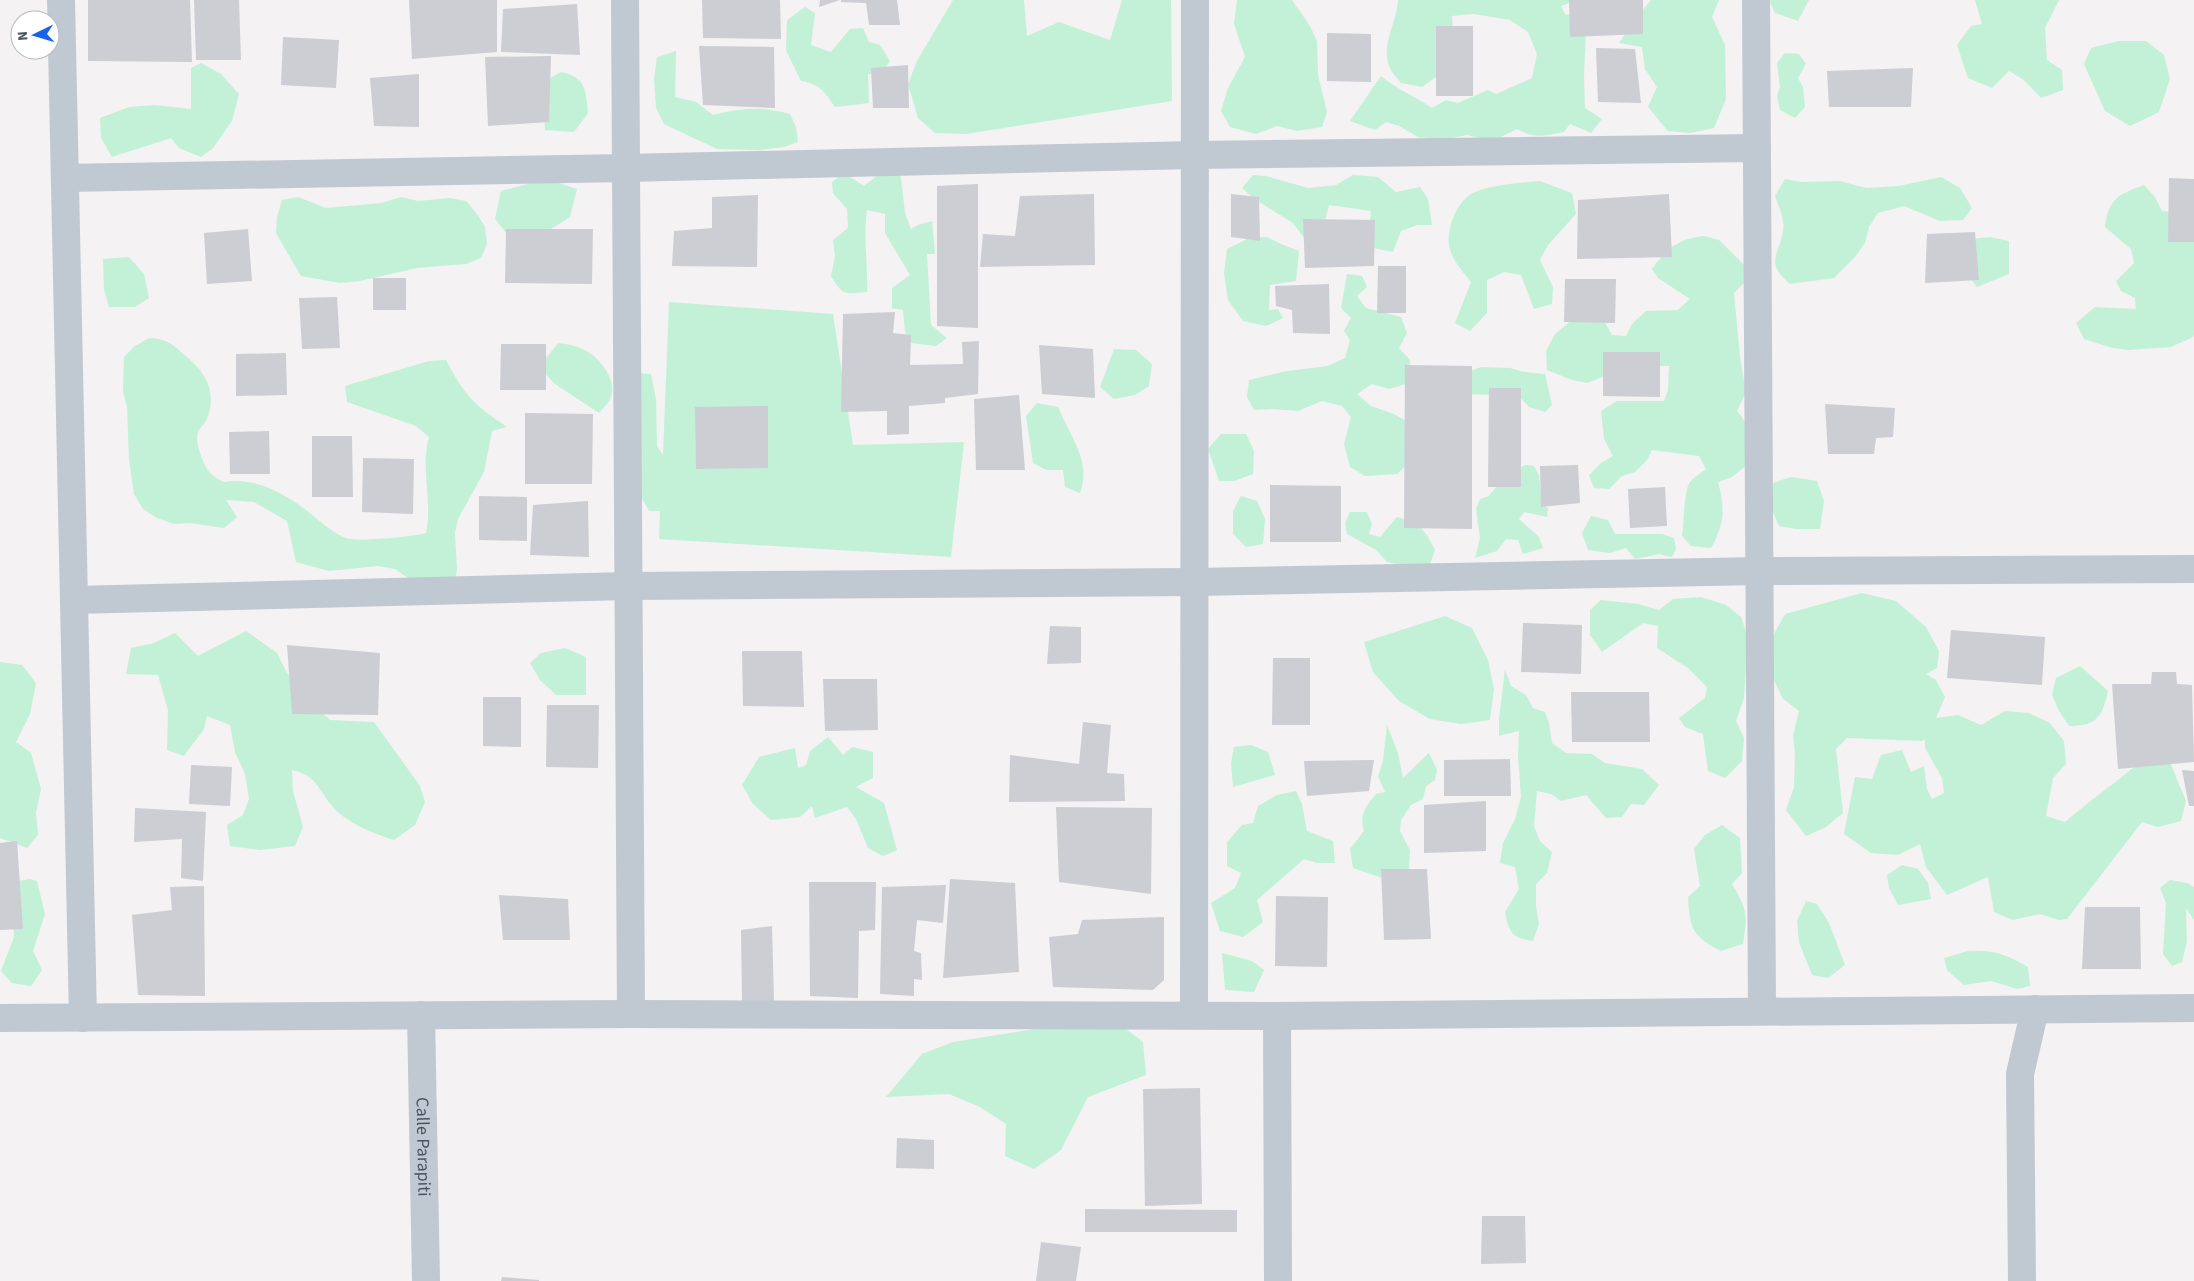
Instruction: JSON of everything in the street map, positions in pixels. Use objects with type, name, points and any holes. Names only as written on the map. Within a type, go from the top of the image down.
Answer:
[{"type":"street","points":[[61,0],[83,1018]]},
{"type":"street","points":[[625,0],[631,1014]]},
{"type":"street","points":[[1194,1014],[1195,0]]},
{"type":"street","points":[[1756,0],[1762,1012]]},
{"type":"street","points":[[65,178],[1195,155],[1757,148]]},
{"type":"street","points":[[74,600],[628,586],[1195,582],[1760,571],[2194,569]]},
{"type":"street","points":[[0,1018],[631,1014],[1194,1014],[1277,1016],[2194,1008]]},
{"type":"street","points":[[2022,1281],[2020,1074],[2035,1009]]},
{"type":"street","name":"Calle Parapiti","points":[[421,1015],[426,1281]]},
{"type":"street","points":[[1277,1016],[1278,1281]]},
{"type":"green space","points":[[953,0],[1024,0],[1027,36],[1059,22],[1110,40],[1122,0],[1171,0],[1172,101],[966,134],[935,133],[918,118],[908,84],[917,61]]},
{"type":"green space","points":[[1237,0],[1292,0],[1310,26],[1317,41],[1318,75],[1327,112],[1322,127],[1297,131],[1277,126],[1256,134],[1230,127],[1221,111],[1228,88],[1245,57],[1234,24]]},
{"type":"green space","points":[[1398,0],[1577,0],[1561,6],[1565,14],[1579,18],[1586,27],[1585,108],[1602,119],[1591,133],[1570,124],[1564,132],[1545,135],[1530,134],[1517,129],[1501,137],[1484,139],[1467,135],[1442,140],[1418,137],[1399,126],[1386,122],[1375,130],[1350,121],[1381,76],[1432,108],[1446,100],[1458,103],[1488,90],[1496,94],[1532,78],[1537,54],[1528,32],[1510,20],[1474,14],[1452,16],[1454,45],[1450,67],[1422,87],[1401,83],[1390,68],[1387,58],[1388,41]]},
{"type":"green space","points":[[1651,0],[1719,0],[1712,17],[1725,45],[1726,99],[1714,128],[1690,133],[1668,131],[1648,107],[1657,87],[1645,69],[1642,47],[1619,43]]},
{"type":"green space","points":[[1769,0],[1809,0],[1798,21],[1775,13]]},
{"type":"green space","points":[[1975,0],[2059,0],[2045,28],[2047,60],[2062,70],[2063,90],[2041,98],[2024,80],[2009,71],[1992,88],[1968,78],[1957,45],[1971,26],[1982,24]]},
{"type":"green space","points":[[805,7],[815,13],[811,45],[831,52],[850,29],[863,28],[869,42],[880,45],[890,61],[881,74],[868,74],[869,103],[835,107],[821,90],[813,84],[801,81],[786,50],[787,20]]},
{"type":"green space","points":[[2119,41],[2146,41],[2164,55],[2170,79],[2159,112],[2130,126],[2105,111],[2084,64],[2091,48]]},
{"type":"green space","points":[[676,51],[675,97],[696,102],[713,115],[751,109],[790,114],[796,127],[798,142],[784,147],[758,150],[717,149],[664,124],[656,108],[654,79],[657,57]]},
{"type":"green space","points":[[1785,53],[1799,54],[1806,64],[1798,78],[1803,87],[1805,107],[1795,118],[1780,110],[1777,96],[1780,87],[1777,63]]},
{"type":"green space","points":[[201,63],[221,74],[239,94],[232,121],[213,148],[201,157],[179,148],[171,138],[112,157],[101,138],[100,118],[129,107],[155,105],[191,109],[191,68]]},
{"type":"green space","points":[[561,72],[569,74],[580,81],[585,92],[588,113],[574,132],[545,130],[544,109],[550,78]]},
{"type":"green space","points":[[900,170],[905,213],[911,229],[932,221],[935,254],[927,254],[931,325],[947,338],[936,346],[911,343],[905,332],[903,310],[892,308],[892,288],[910,275],[885,233],[885,214],[867,210],[865,230],[867,292],[845,292],[838,287],[831,276],[835,256],[833,240],[848,228],[847,209],[833,193],[832,182],[844,173],[864,186],[880,173]]},
{"type":"green space","points":[[1253,175],[1266,176],[1308,188],[1336,185],[1353,175],[1378,177],[1396,192],[1420,187],[1428,199],[1432,225],[1417,225],[1401,231],[1393,252],[1374,248],[1368,233],[1371,211],[1329,205],[1321,235],[1304,238],[1293,223],[1253,198],[1242,188]]},
{"type":"green space","points":[[1941,177],[1960,188],[1972,208],[1963,220],[1940,221],[1904,206],[1878,213],[1869,227],[1865,243],[1855,257],[1834,278],[1790,284],[1782,277],[1775,265],[1776,254],[1783,231],[1783,222],[1775,196],[1785,179],[1801,182],[1840,181],[1866,188],[1898,186]]},
{"type":"green space","points":[[547,179],[577,189],[570,217],[519,249],[495,219],[501,191]]},
{"type":"green space","points":[[1540,181],[1572,193],[1576,214],[1548,245],[1540,260],[1553,287],[1552,304],[1534,309],[1521,275],[1504,272],[1487,280],[1487,313],[1470,331],[1455,323],[1471,282],[1452,255],[1449,245],[1449,232],[1457,210],[1471,194],[1486,188]]},
{"type":"green space","points":[[2144,185],[2155,197],[2162,211],[2180,212],[2194,237],[2194,335],[2171,347],[2129,350],[2112,348],[2084,339],[2076,323],[2095,307],[2136,309],[2135,298],[2121,291],[2116,281],[2134,263],[2131,249],[2105,227],[2109,210],[2116,199],[2128,191]]},
{"type":"green space","points":[[298,197],[326,208],[382,203],[401,197],[418,201],[450,198],[466,201],[485,227],[487,244],[481,258],[466,264],[417,268],[360,281],[340,283],[301,276],[276,233],[277,217],[282,200]]},
{"type":"green space","points":[[1704,236],[1719,240],[1746,267],[1745,282],[1734,293],[1740,357],[1746,392],[1737,411],[1742,417],[1747,430],[1749,443],[1747,465],[1732,477],[1718,482],[1723,508],[1719,531],[1711,548],[1691,546],[1682,536],[1688,486],[1692,480],[1706,469],[1699,456],[1652,450],[1647,460],[1635,472],[1622,476],[1609,489],[1594,488],[1589,475],[1601,463],[1613,456],[1604,439],[1601,411],[1617,401],[1664,401],[1668,390],[1669,366],[1648,366],[1613,373],[1587,383],[1572,380],[1547,370],[1546,351],[1555,334],[1577,316],[1601,315],[1612,335],[1626,336],[1632,324],[1646,311],[1678,310],[1690,299],[1658,278],[1652,269],[1668,250],[1680,242]]},
{"type":"green space","points":[[1267,237],[1299,251],[1296,281],[1270,285],[1269,310],[1278,309],[1283,318],[1266,326],[1243,321],[1228,300],[1224,273],[1227,249],[1249,238]]},
{"type":"green space","points":[[1990,237],[2009,241],[2009,274],[1977,287],[1964,270],[1960,240]]},
{"type":"green space","points":[[129,257],[144,274],[149,298],[135,307],[109,307],[104,290],[103,259]]},
{"type":"green space","points":[[1347,274],[1362,276],[1367,287],[1357,296],[1366,308],[1401,317],[1407,333],[1399,348],[1410,360],[1409,383],[1389,389],[1372,384],[1357,394],[1371,406],[1394,414],[1415,426],[1415,457],[1397,474],[1365,476],[1350,467],[1344,444],[1351,417],[1342,406],[1322,401],[1298,411],[1254,410],[1247,397],[1249,380],[1287,371],[1328,366],[1345,358],[1350,340],[1344,331],[1351,318],[1341,308]]},
{"type":"green space","points":[[669,302],[833,314],[853,445],[964,442],[951,557],[659,539],[660,511],[649,511],[639,493],[637,373],[651,374],[656,399],[657,446],[663,455]]},
{"type":"green space","points":[[149,338],[166,341],[174,346],[195,364],[205,378],[210,393],[210,410],[207,419],[199,430],[197,441],[205,466],[211,474],[224,482],[248,482],[281,494],[337,533],[352,539],[385,539],[426,533],[428,509],[426,461],[429,437],[416,426],[347,402],[345,386],[429,361],[446,360],[471,398],[507,427],[492,431],[484,472],[458,519],[455,533],[457,568],[455,585],[408,578],[395,569],[378,566],[329,571],[296,562],[287,521],[254,502],[226,500],[237,517],[224,528],[190,523],[174,524],[157,518],[143,509],[134,494],[129,460],[127,407],[123,391],[124,357],[135,346]]},
{"type":"green space","points":[[558,343],[584,349],[601,363],[609,375],[612,395],[599,413],[555,384],[539,367]]},
{"type":"green space","points":[[1114,349],[1136,350],[1152,364],[1149,386],[1135,395],[1114,399],[1100,387]]},
{"type":"green space","points":[[1481,367],[1510,368],[1524,372],[1545,374],[1552,405],[1545,412],[1529,407],[1516,393],[1493,395],[1467,394],[1465,373]]},
{"type":"green space","points":[[1037,403],[1058,407],[1078,449],[1081,460],[1083,482],[1080,493],[1065,487],[1063,470],[1046,470],[1033,463],[1026,416]]},
{"type":"green space","points":[[1221,434],[1246,434],[1254,451],[1253,474],[1234,481],[1219,481],[1208,449]]},
{"type":"green space","points":[[1526,465],[1534,466],[1539,475],[1542,505],[1548,508],[1547,517],[1524,512],[1519,519],[1539,537],[1543,548],[1523,554],[1518,540],[1506,539],[1497,551],[1475,558],[1480,538],[1476,509],[1480,499],[1489,496],[1514,470]]},
{"type":"green space","points":[[1791,477],[1817,481],[1824,501],[1820,529],[1796,529],[1779,526],[1771,508],[1773,483]]},
{"type":"green space","points":[[1241,496],[1257,501],[1265,519],[1263,544],[1246,547],[1233,534],[1233,511]]},
{"type":"green space","points":[[1350,512],[1367,512],[1372,524],[1369,534],[1380,537],[1397,517],[1416,525],[1428,537],[1435,550],[1429,567],[1387,562],[1376,550],[1347,534],[1345,523]]},
{"type":"green space","points":[[1591,516],[1608,520],[1615,534],[1662,534],[1674,538],[1676,549],[1672,557],[1659,554],[1635,559],[1626,548],[1610,553],[1588,550],[1582,533]]},
{"type":"green space","points":[[1862,593],[1896,601],[1926,627],[1939,651],[1937,668],[1926,674],[1936,680],[1945,697],[1936,718],[1958,715],[1981,725],[2005,711],[2029,713],[2050,723],[2064,741],[2066,764],[2053,778],[2046,816],[2065,822],[2150,754],[2167,755],[2186,801],[2181,821],[2158,827],[2142,822],[2067,919],[2059,920],[2040,914],[2013,920],[1994,912],[1988,877],[1947,895],[1926,867],[1920,844],[1898,855],[1871,853],[1844,834],[1855,777],[1872,779],[1881,755],[1902,750],[1911,772],[1924,766],[1927,789],[1932,799],[1944,793],[1942,778],[1925,748],[1925,739],[1922,741],[1847,738],[1836,749],[1843,813],[1826,827],[1806,836],[1786,810],[1794,787],[1795,755],[1793,736],[1799,711],[1783,699],[1772,676],[1769,643],[1785,614]]},
{"type":"green space","points":[[1701,597],[1726,605],[1741,617],[1748,638],[1744,698],[1736,721],[1744,738],[1742,761],[1725,778],[1708,771],[1703,734],[1685,727],[1679,718],[1705,698],[1707,687],[1688,668],[1657,648],[1658,626],[1643,623],[1602,652],[1590,635],[1590,610],[1601,600],[1638,604],[1659,610],[1673,599]]},
{"type":"green space","points":[[1445,616],[1472,628],[1488,660],[1494,689],[1490,720],[1461,724],[1430,719],[1399,701],[1373,672],[1364,642]]},
{"type":"green space","points":[[246,631],[277,653],[287,673],[305,696],[330,720],[374,722],[420,786],[425,802],[415,825],[394,840],[365,829],[339,813],[308,777],[292,770],[293,791],[303,827],[295,846],[260,850],[230,846],[227,825],[243,815],[249,799],[245,774],[235,752],[230,725],[207,716],[204,729],[184,756],[167,750],[168,710],[158,675],[126,674],[131,648],[154,643],[175,633],[198,656]]},
{"type":"green space","points":[[565,648],[586,657],[586,695],[556,695],[540,680],[530,663],[541,653]]},
{"type":"green space","points":[[0,662],[22,665],[36,683],[30,714],[16,742],[31,753],[41,789],[36,813],[38,835],[27,848],[0,838]]},
{"type":"green space","points":[[2080,666],[2108,691],[2097,718],[2086,724],[2069,726],[2059,711],[2052,695],[2056,678]]},
{"type":"green space","points":[[1505,669],[1511,686],[1526,695],[1533,708],[1545,712],[1552,743],[1566,753],[1592,754],[1605,763],[1642,769],[1659,785],[1644,805],[1631,804],[1622,817],[1606,818],[1586,795],[1561,801],[1551,794],[1537,791],[1534,826],[1540,841],[1552,852],[1547,873],[1536,884],[1536,906],[1539,924],[1533,941],[1520,938],[1512,933],[1505,912],[1519,889],[1515,867],[1500,863],[1503,843],[1515,819],[1521,797],[1518,755],[1519,731],[1499,736],[1499,719]]},
{"type":"green space","points":[[1387,725],[1398,753],[1403,778],[1429,753],[1437,770],[1435,780],[1426,786],[1423,799],[1411,805],[1401,820],[1400,831],[1410,850],[1409,870],[1391,881],[1353,868],[1350,849],[1364,831],[1362,820],[1366,807],[1376,794],[1385,792],[1378,776],[1383,761]]},
{"type":"green space","points":[[828,737],[843,755],[852,747],[873,752],[873,778],[856,787],[884,803],[897,850],[883,856],[868,848],[856,819],[847,807],[815,818],[812,806],[800,817],[771,820],[753,804],[742,785],[759,757],[795,748],[798,768],[806,765],[810,751]]},
{"type":"green space","points":[[1251,745],[1268,752],[1275,775],[1233,787],[1231,763],[1234,747]]},
{"type":"green space","points":[[1296,791],[1302,804],[1307,831],[1333,841],[1335,863],[1317,863],[1304,859],[1257,900],[1263,922],[1243,937],[1220,931],[1211,903],[1235,888],[1241,873],[1227,866],[1227,842],[1242,825],[1253,823],[1258,806],[1277,795]]},
{"type":"green space","points":[[1722,825],[1740,838],[1742,873],[1732,884],[1745,912],[1746,926],[1743,944],[1721,951],[1704,941],[1694,930],[1690,917],[1688,897],[1700,886],[1694,849],[1705,835]]},
{"type":"green space","points":[[1902,865],[1918,869],[1928,883],[1931,899],[1898,905],[1889,888],[1887,875]]},
{"type":"green space","points":[[30,879],[37,881],[45,914],[33,951],[42,970],[31,986],[12,983],[1,971],[14,937],[12,882]]},
{"type":"green space","points":[[2170,880],[2187,883],[2194,887],[2194,920],[2186,908],[2187,941],[2182,962],[2172,966],[2163,954],[2166,903],[2160,888]]},
{"type":"green space","points":[[1806,901],[1817,904],[1829,923],[1845,965],[1828,978],[1812,975],[1799,942],[1797,921]]},
{"type":"green space","points":[[1968,951],[1992,952],[2006,956],[2028,967],[2030,986],[2017,989],[1991,981],[1964,985],[1947,970],[1944,958]]},
{"type":"green space","points":[[1222,953],[1252,961],[1264,970],[1254,992],[1225,990]]},
{"type":"green space","points":[[1086,1021],[1118,1023],[1143,1042],[1146,1075],[1088,1097],[1061,1150],[1034,1169],[1005,1156],[1006,1124],[980,1107],[949,1094],[886,1097],[922,1054],[953,1042]]},
{"type":"building","points":[[88,0],[190,0],[192,62],[88,61]]},
{"type":"building","points":[[194,0],[239,0],[241,60],[196,60]]},
{"type":"building","points":[[409,0],[497,0],[497,52],[412,59]]},
{"type":"building","points":[[702,0],[780,0],[781,39],[703,38]]},
{"type":"building","points":[[820,0],[840,0],[819,7]]},
{"type":"building","points":[[841,0],[897,0],[900,25],[869,25],[866,3],[841,2]]},
{"type":"building","points":[[1569,0],[1643,0],[1643,34],[1570,37]]},
{"type":"building","points":[[577,4],[580,55],[501,52],[503,9]]},
{"type":"building","points":[[1436,26],[1473,26],[1473,96],[1436,96]]},
{"type":"building","points":[[1327,33],[1371,34],[1371,82],[1327,81]]},
{"type":"building","points":[[283,37],[339,40],[336,88],[281,85]]},
{"type":"building","points":[[699,46],[774,47],[775,108],[703,105]]},
{"type":"building","points":[[1596,48],[1635,49],[1641,103],[1598,102]]},
{"type":"building","points":[[551,56],[549,122],[488,126],[485,57]]},
{"type":"building","points":[[908,65],[909,108],[873,108],[871,68]]},
{"type":"building","points":[[1913,68],[1911,107],[1829,107],[1827,71]]},
{"type":"building","points":[[419,74],[419,127],[374,126],[370,78]]},
{"type":"building","points":[[2169,178],[2194,179],[2194,242],[2168,242]]},
{"type":"building","points":[[978,184],[978,328],[937,326],[937,186]]},
{"type":"building","points":[[1094,194],[1095,265],[980,267],[983,234],[1015,236],[1020,196]]},
{"type":"building","points":[[1231,194],[1259,197],[1260,241],[1231,237]]},
{"type":"building","points":[[1669,194],[1672,257],[1577,259],[1578,200]]},
{"type":"building","points":[[758,195],[757,267],[672,266],[674,231],[712,228],[712,197]]},
{"type":"building","points":[[1303,219],[1375,220],[1374,266],[1305,268]]},
{"type":"building","points":[[248,229],[252,281],[207,284],[204,233]]},
{"type":"building","points":[[506,229],[593,229],[592,284],[505,283]]},
{"type":"building","points":[[1975,232],[1979,280],[1925,283],[1927,234]]},
{"type":"building","points":[[1378,266],[1406,266],[1406,313],[1377,313]]},
{"type":"building","points":[[373,278],[406,278],[406,310],[373,310]]},
{"type":"building","points":[[1565,279],[1616,279],[1615,323],[1564,322]]},
{"type":"building","points":[[1329,284],[1330,334],[1293,333],[1292,310],[1276,306],[1275,286]]},
{"type":"building","points":[[337,297],[340,348],[302,349],[299,298]]},
{"type":"building","points":[[895,312],[893,333],[911,335],[910,365],[963,364],[962,342],[979,341],[978,394],[945,398],[945,403],[909,406],[909,434],[887,435],[887,411],[841,412],[843,314]]},
{"type":"building","points":[[501,344],[546,344],[546,390],[500,390]]},
{"type":"building","points":[[1039,345],[1093,349],[1095,398],[1042,394]]},
{"type":"building","points":[[1603,352],[1660,352],[1660,397],[1603,396]]},
{"type":"building","points":[[286,353],[287,395],[236,396],[236,354]]},
{"type":"building","points":[[1405,365],[1472,366],[1472,529],[1404,528]]},
{"type":"building","points":[[1489,388],[1521,388],[1521,487],[1488,487]]},
{"type":"building","points":[[1019,395],[1025,470],[976,470],[974,399]]},
{"type":"building","points":[[1825,404],[1895,408],[1893,437],[1876,438],[1874,454],[1828,454]]},
{"type":"building","points":[[768,406],[768,468],[696,469],[695,407]]},
{"type":"building","points":[[525,413],[593,414],[592,484],[525,484]]},
{"type":"building","points":[[269,431],[270,474],[230,474],[229,432]]},
{"type":"building","points":[[312,436],[352,436],[353,497],[312,497]]},
{"type":"building","points":[[363,458],[414,459],[413,514],[362,512]]},
{"type":"building","points":[[1578,465],[1580,503],[1541,507],[1540,466]]},
{"type":"building","points":[[1270,485],[1341,486],[1341,542],[1270,542]]},
{"type":"building","points":[[1665,487],[1667,526],[1630,528],[1628,489]]},
{"type":"building","points":[[479,496],[527,497],[527,541],[479,540]]},
{"type":"building","points":[[588,501],[589,557],[530,555],[533,505]]},
{"type":"building","points":[[1523,623],[1582,625],[1581,674],[1521,672]]},
{"type":"building","points":[[1050,626],[1081,627],[1081,663],[1047,664]]},
{"type":"building","points":[[1951,630],[2045,637],[2042,685],[1947,678]]},
{"type":"building","points":[[287,645],[380,653],[378,715],[292,714]]},
{"type":"building","points":[[742,651],[802,651],[804,707],[743,706]]},
{"type":"building","points":[[1273,658],[1310,658],[1310,725],[1272,725]]},
{"type":"building","points":[[2152,672],[2176,672],[2177,684],[2192,685],[2194,762],[2118,769],[2112,684],[2151,684]]},
{"type":"building","points":[[823,679],[877,679],[878,730],[825,731]]},
{"type":"building","points":[[1571,692],[1649,692],[1650,742],[1572,742]]},
{"type":"building","points":[[483,697],[521,697],[521,747],[483,746]]},
{"type":"building","points":[[547,705],[599,705],[598,768],[546,767]]},
{"type":"building","points":[[1083,722],[1111,725],[1107,773],[1124,774],[1125,801],[1009,802],[1010,755],[1079,764]]},
{"type":"building","points":[[1510,759],[1511,796],[1444,796],[1444,760]]},
{"type":"building","points":[[1374,760],[1369,791],[1307,796],[1304,761]]},
{"type":"building","points":[[191,765],[232,767],[230,806],[189,804]]},
{"type":"building","points":[[2182,770],[2194,771],[2194,806],[2189,806]]},
{"type":"building","points":[[1486,801],[1486,851],[1424,853],[1424,805]]},
{"type":"building","points":[[1056,807],[1152,808],[1151,894],[1059,882]]},
{"type":"building","points":[[135,808],[206,812],[203,881],[181,878],[182,839],[134,842]]},
{"type":"building","points":[[17,841],[23,929],[0,930],[0,843]]},
{"type":"building","points":[[1381,869],[1427,869],[1431,939],[1384,940]]},
{"type":"building","points":[[950,879],[1015,883],[1019,972],[943,978]]},
{"type":"building","points":[[809,882],[876,882],[875,930],[859,931],[858,998],[810,996]]},
{"type":"building","points":[[946,885],[943,923],[917,920],[914,951],[921,953],[922,980],[914,979],[914,996],[880,994],[882,887]]},
{"type":"building","points":[[204,886],[205,996],[138,995],[132,915],[172,910],[170,887]]},
{"type":"building","points":[[499,895],[568,899],[570,940],[503,940]]},
{"type":"building","points":[[1276,896],[1328,897],[1327,967],[1275,966]]},
{"type":"building","points":[[2085,907],[2140,907],[2141,969],[2082,969]]},
{"type":"building","points":[[1164,917],[1164,980],[1153,990],[1053,987],[1049,937],[1078,934],[1082,920]]},
{"type":"building","points":[[772,926],[774,1001],[742,1001],[741,930]]},
{"type":"building","points":[[1200,1088],[1202,1204],[1145,1206],[1143,1089]]},
{"type":"building","points":[[897,1138],[934,1140],[934,1169],[896,1168]]},
{"type":"building","points":[[1085,1209],[1237,1210],[1237,1232],[1085,1232]]},
{"type":"building","points":[[1482,1216],[1525,1216],[1526,1263],[1481,1264]]},
{"type":"building","points":[[1041,1242],[1081,1247],[1076,1281],[1036,1281]]},
{"type":"building","points":[[502,1277],[539,1280],[539,1281],[501,1281]]}]
